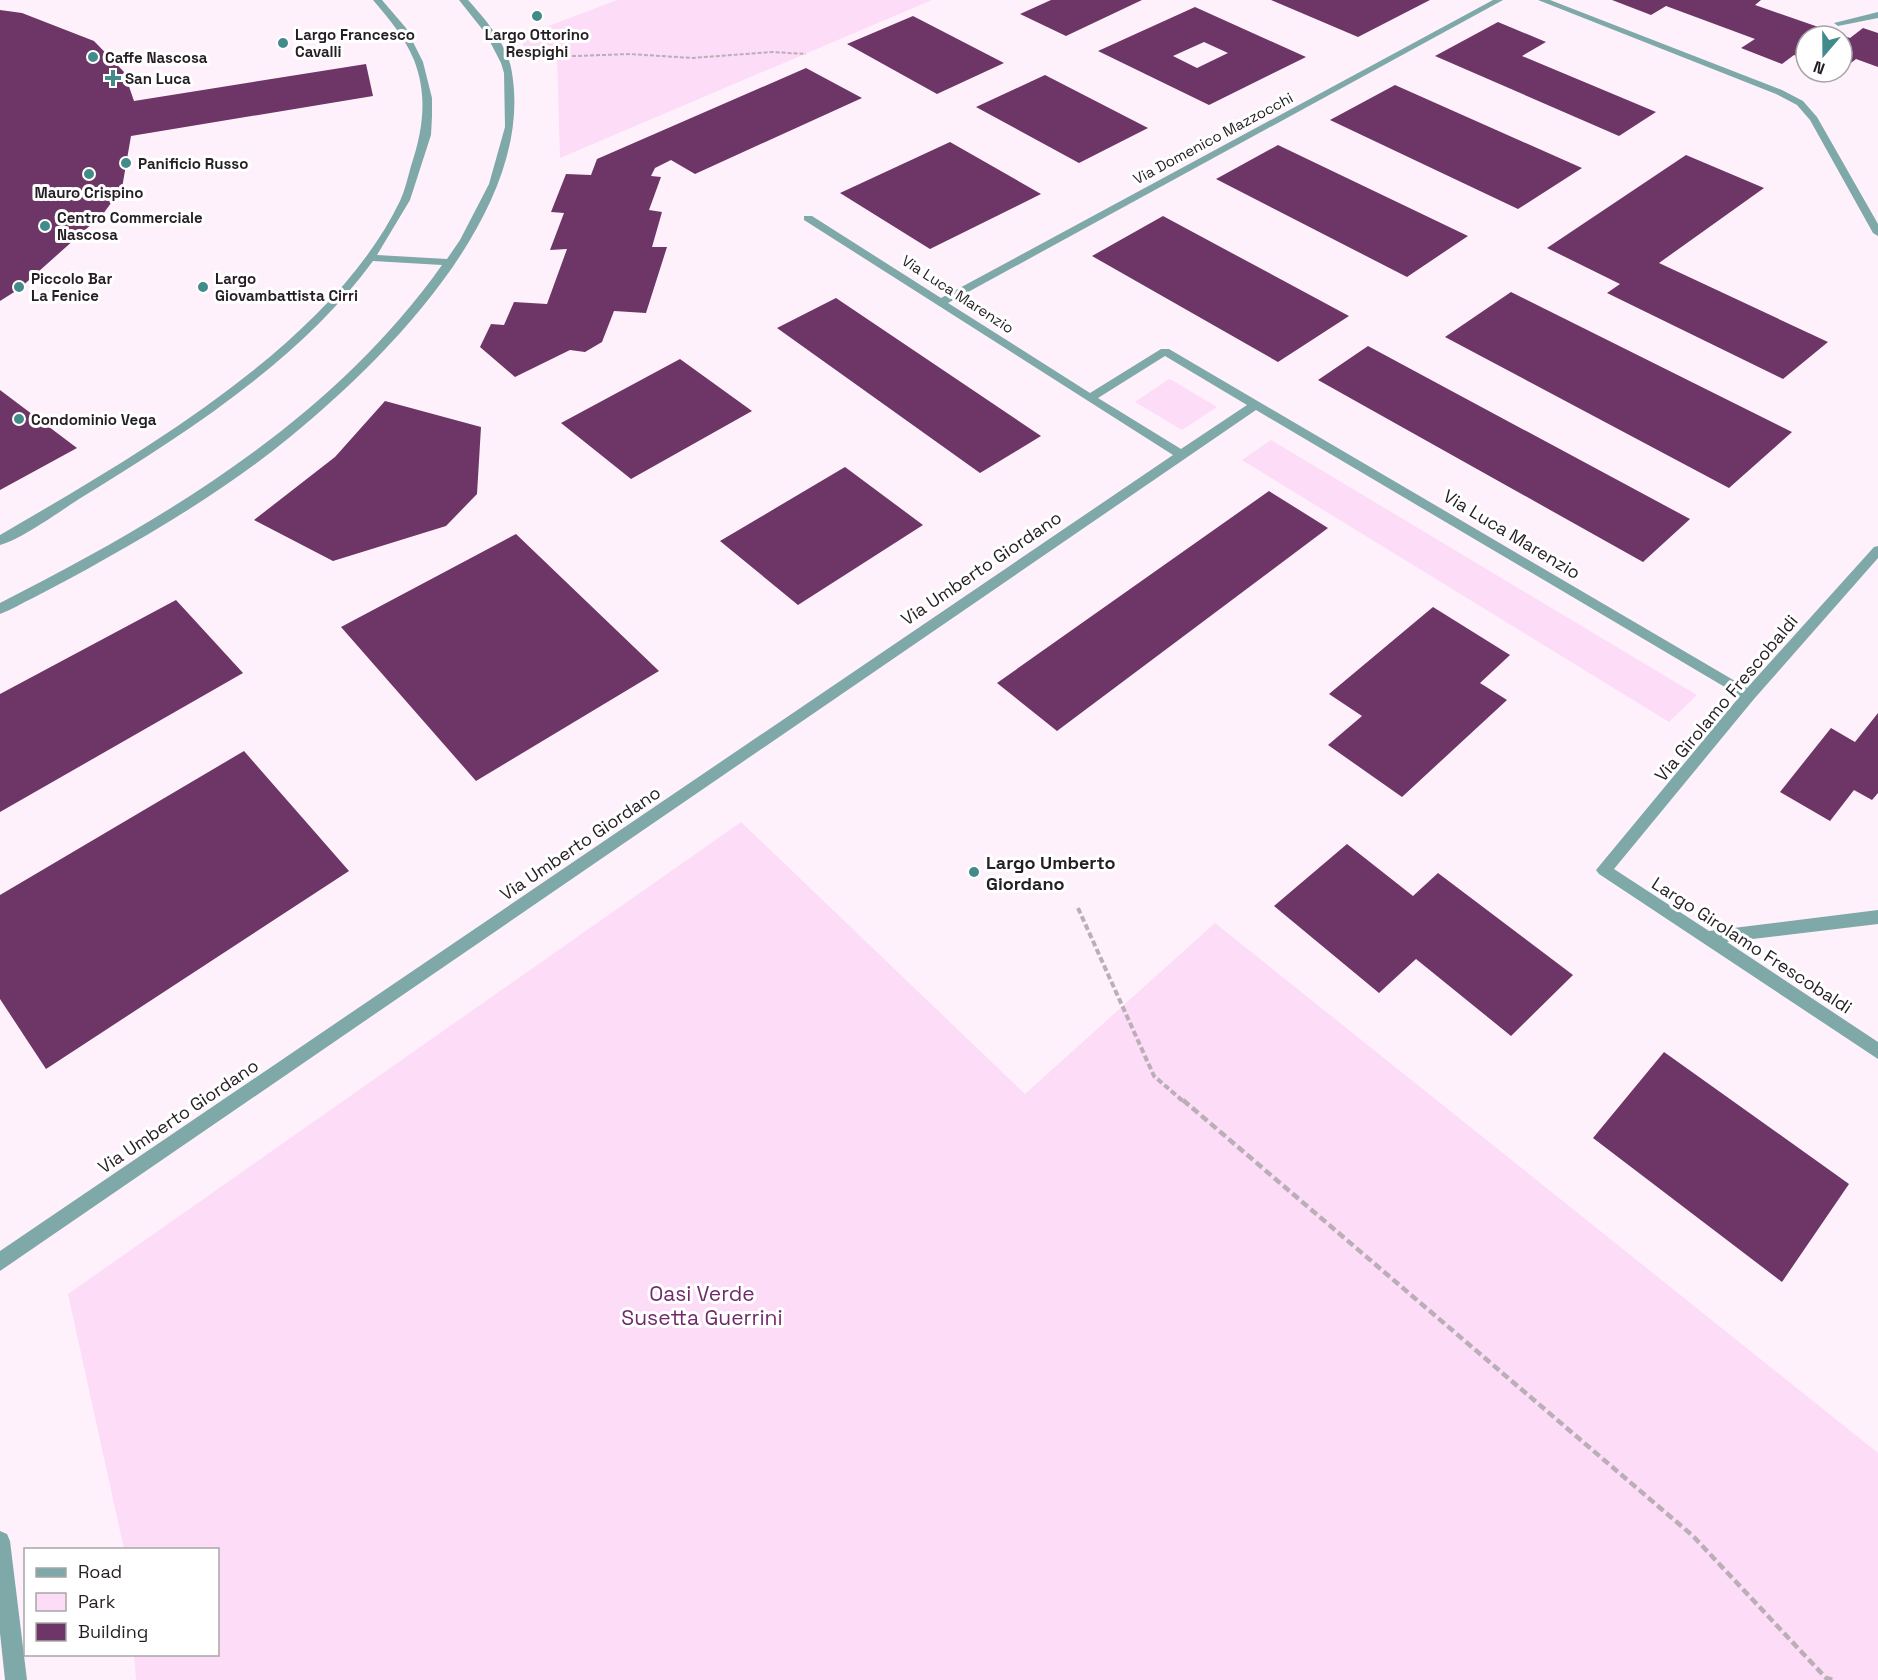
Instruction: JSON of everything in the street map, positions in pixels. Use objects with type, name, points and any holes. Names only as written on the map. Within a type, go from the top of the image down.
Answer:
[{"type":"street","points":[[0,541],[95,486],[165,441],[249,379],[318,318],[372,258],[402,205],[423,156],[429,115],[424,75],[411,44],[390,12],[377,0]]},
{"type":"street","points":[[0,609],[64,576],[243,467],[330,398],[415,310],[450,262],[486,201],[506,150],[511,113],[508,72],[494,40],[464,0]]},
{"type":"street","name":"Via Domenico Mazzocchi","points":[[941,302],[1499,0]]},
{"type":"street","points":[[1542,0],[1779,92],[1800,103],[1814,118],[1878,233]]},
{"type":"street","points":[[1838,23],[1878,15]]},
{"type":"street","name":"Via Luca Marenzio","points":[[808,218],[1181,455]]},
{"type":"street","points":[[372,258],[450,262]]},
{"type":"street","name":"Via Luca Marenzio","points":[[1090,398],[1165,351],[1749,695]]},
{"type":"street","points":[[1181,455],[1256,404]]},
{"type":"street","name":"Via Umberto Giordano","points":[[0,1262],[1181,455]]},
{"type":"street","name":"Via Girolamo Frescobaldi","points":[[1604,870],[1749,695],[1878,550]]},
{"type":"street","name":"Largo Girolamo Frescobaldi","points":[[1604,870],[1878,1051]]},
{"type":"street","points":[[1707,938],[1878,917]]},
{"type":"street","points":[[0,1541],[16,1680]]},
{"type":"path","points":[[548,57],[630,54],[692,58],[772,52],[806,54]]},
{"type":"path","points":[[1078,908],[1154,1076],[1692,1536],[1827,1679],[1833,1680]]},
{"type":"green space","points":[[617,0],[932,0],[560,158],[557,53],[525,49],[520,37]]},
{"type":"green space","points":[[1169,379],[1217,407],[1182,430],[1135,402]]},
{"type":"green space","points":[[1271,440],[1697,695],[1669,722],[1242,460]]},
{"type":"green space","name":"Oasi Verde Susetta Guerrini","points":[[741,822],[1025,1094],[1215,923],[1878,1453],[1878,1680],[136,1680],[134,1656],[219,1656],[219,1548],[124,1548],[68,1294]]},
{"type":"building","points":[[1051,0],[1142,0],[1066,36],[1020,14]]},
{"type":"building","points":[[1271,0],[1430,0],[1358,37]]},
{"type":"building","points":[[1612,0],[1761,0],[1755,5],[1810,24],[1794,24],[1794,55],[1782,64],[1741,48],[1755,39],[1666,6],[1651,15]]},
{"type":"building","points":[[1195,7],[1306,57],[1209,105],[1098,51]],"holes":[[[1204,42],[1228,53],[1197,68],[1173,56]]]},
{"type":"building","points":[[0,10],[22,13],[94,41],[124,72],[134,101],[366,64],[373,96],[131,136],[122,188],[103,214],[19,289],[0,301]]},
{"type":"building","points":[[913,16],[1004,63],[937,94],[847,44]]},
{"type":"building","points":[[1498,22],[1546,42],[1522,56],[1656,112],[1619,136],[1435,56]]},
{"type":"building","points":[[1863,28],[1878,33],[1878,67],[1856,59],[1854,61],[1854,35]]},
{"type":"building","points":[[806,68],[862,98],[695,174],[671,160],[655,168],[651,176],[661,177],[649,210],[662,212],[652,247],[667,247],[646,313],[614,311],[602,342],[585,352],[570,350],[515,377],[480,347],[491,324],[504,325],[514,302],[547,304],[567,249],[550,250],[564,213],[551,212],[566,174],[591,175],[597,159]]},
{"type":"building","points":[[1045,75],[1148,128],[1079,163],[976,107]]},
{"type":"building","points":[[1395,85],[1582,168],[1518,209],[1330,120]]},
{"type":"building","points":[[950,142],[1041,194],[930,249],[840,193]]},
{"type":"building","points":[[1278,145],[1468,236],[1407,277],[1216,179]]},
{"type":"building","points":[[1686,155],[1764,188],[1659,263],[1828,342],[1783,379],[1607,293],[1620,284],[1547,248]]},
{"type":"building","points":[[1163,216],[1349,316],[1278,362],[1092,256]]},
{"type":"building","points":[[1511,292],[1792,432],[1729,488],[1445,337]]},
{"type":"building","points":[[836,298],[1041,436],[980,473],[777,328]]},
{"type":"building","points":[[1368,346],[1690,519],[1643,562],[1318,380]]},
{"type":"building","points":[[680,359],[752,411],[631,479],[561,423]]},
{"type":"building","name":"Condominio Vega","points":[[0,390],[77,448],[0,490]]},
{"type":"building","points":[[385,401],[481,427],[477,494],[446,526],[333,561],[254,520],[335,457]]},
{"type":"building","points":[[845,467],[923,525],[798,605],[720,541]]},
{"type":"building","points":[[1269,491],[1328,528],[1057,731],[997,683]]},
{"type":"building","points":[[516,534],[659,671],[476,781],[341,627]]},
{"type":"building","points":[[176,600],[243,673],[0,812],[0,694]]},
{"type":"building","points":[[1433,607],[1510,655],[1480,683],[1507,700],[1402,797],[1328,745],[1362,716],[1329,694]]},
{"type":"building","points":[[1878,713],[1878,793],[1872,800],[1854,790],[1830,821],[1780,792],[1831,728],[1855,742]]},
{"type":"building","points":[[244,751],[349,871],[46,1069],[0,999],[0,895]]},
{"type":"building","points":[[1347,844],[1413,896],[1438,873],[1573,975],[1511,1036],[1416,959],[1379,993],[1274,906]]},
{"type":"building","points":[[1664,1052],[1849,1184],[1782,1282],[1593,1138]]},
{"type":"place","name":"Largo Ottorino Respighi","points":[[537,16]]},
{"type":"place","name":"Largo Francesco Cavalli","points":[[283,43]]},
{"type":"place","name":"Caffe Nascosa","points":[[93,57]]},
{"type":"place","name":"San Luca","points":[[113,78]]},
{"type":"place","name":"Panificio Russo","points":[[126,163]]},
{"type":"place","name":"Mauro Crispino","points":[[89,174]]},
{"type":"place","name":"Centro Commerciale Nascosa","points":[[45,226]]},
{"type":"place","name":"Piccolo Bar La Fenice","points":[[19,287]]},
{"type":"place","name":"Largo Giovambattista Cirri","points":[[203,287]]},
{"type":"place","name":"Condominio Vega","points":[[19,419]]},
{"type":"place","name":"Largo Umberto Giordano","points":[[974,872]]}]
